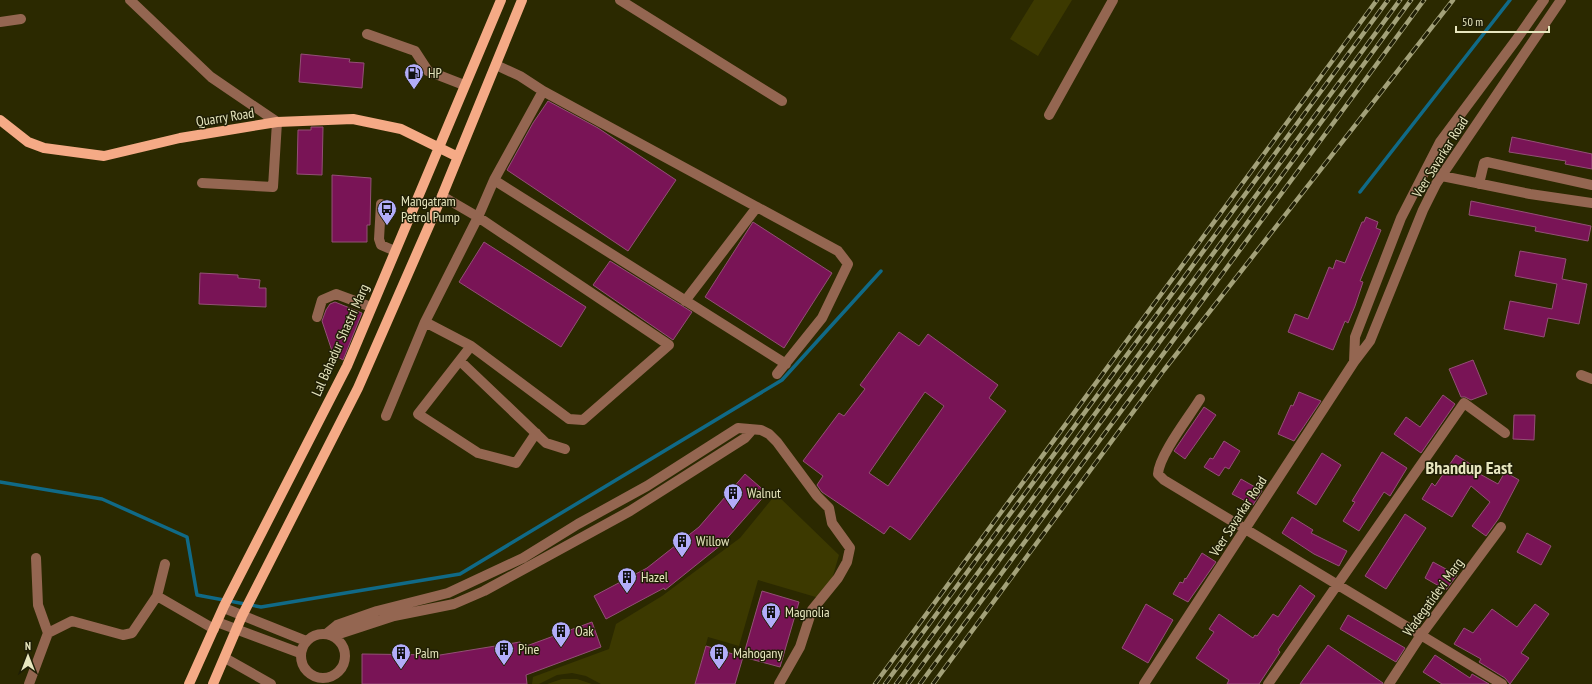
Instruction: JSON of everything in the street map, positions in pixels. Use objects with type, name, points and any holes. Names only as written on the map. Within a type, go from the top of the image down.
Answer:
[{"type":"main road","name":"Lal Bahadur Shastri Marg","points":[[189,684],[224,607],[347,366],[501,0]]},
{"type":"main road","points":[[213,684],[244,613],[358,388],[442,196],[522,0]]},
{"type":"main road","name":"Quarry Road","points":[[0,120],[28,142],[44,148],[104,156],[180,138],[276,122],[353,119],[401,129],[458,157]]},
{"type":"street","points":[[130,0],[211,77],[276,122],[273,187],[202,183]]},
{"type":"street","points":[[620,0],[782,100]]},
{"type":"street","points":[[1049,115],[1113,0]]},
{"type":"street","name":"Veer Savarkar Road","points":[[1354,362],[1355,337],[1401,218],[1440,142],[1544,0]]},
{"type":"street","name":"Veer Savarkar Road","points":[[1144,684],[1246,530],[1354,362],[1370,341],[1423,210],[1442,176],[1561,0]]},
{"type":"street","points":[[0,22],[21,19]]},
{"type":"street","points":[[367,34],[415,51],[428,71],[464,85]]},
{"type":"street","points":[[496,65],[520,76],[543,91],[838,251],[848,264],[822,318],[777,374]]},
{"type":"street","points":[[386,416],[425,322],[478,216],[494,180],[543,91]]},
{"type":"street","points":[[1478,184],[1484,164],[1487,162],[1592,185]]},
{"type":"street","points":[[1442,176],[1530,194],[1592,203]]},
{"type":"street","points":[[494,180],[786,364]]},
{"type":"street","points":[[425,322],[471,346],[570,420],[583,420],[669,345],[478,216],[442,196]]},
{"type":"street","points":[[381,204],[379,239],[381,245],[395,251]]},
{"type":"street","points":[[685,301],[757,207]]},
{"type":"street","points":[[317,317],[322,300],[336,294],[371,307]]},
{"type":"street","points":[[471,346],[418,414],[478,453],[516,463],[536,433]]},
{"type":"street","points":[[460,362],[546,443],[565,449]]},
{"type":"street","points":[[1581,375],[1592,379]]},
{"type":"street","points":[[1200,399],[1164,455],[1158,467],[1158,474],[1164,480],[1502,684]]},
{"type":"street","points":[[1268,684],[1464,403],[1505,433]]},
{"type":"street","points":[[329,635],[337,625],[377,611],[448,593],[523,558],[578,524],[636,492],[738,428],[761,430],[777,442],[817,496],[829,508],[832,523],[850,548],[847,562],[838,578],[812,610],[800,647],[779,684]]},
{"type":"street","points":[[329,635],[343,647],[345,654],[341,669],[336,674],[324,681],[307,672],[301,660],[300,653],[306,641],[318,634],[329,635],[394,616],[454,604],[508,579],[644,502],[745,438],[752,430]]},
{"type":"street","points":[[636,492],[644,502]]},
{"type":"street","name":"Wadegatidevi Marg","points":[[1389,684],[1421,635],[1501,527]]},
{"type":"street","points":[[29,684],[48,633],[38,605],[36,558]]},
{"type":"street","points":[[48,633],[72,621],[123,635],[132,633],[157,596],[165,564]]},
{"type":"street","points":[[157,596],[215,626],[236,630],[300,653]]},
{"type":"street","points":[[224,607],[244,613],[306,641]]},
{"type":"street","points":[[224,658],[271,684]]},
{"type":"shaded area","points":[[1034,0],[1072,0],[1038,56],[1010,39]]},
{"type":"shaded area","points":[[776,494],[839,555],[826,600],[758,580],[739,646],[708,637],[695,684],[601,684],[586,676],[572,673],[557,675],[539,684],[532,684],[533,677],[609,649],[616,624],[662,596],[740,538]]},
{"type":"shaded area","points":[[562,679],[577,679],[592,684],[547,684]]},
{"type":"building","points":[[301,54],[350,59],[349,62],[364,63],[362,88],[299,82]]},
{"type":"building","points":[[548,101],[598,128],[676,180],[628,251],[507,170],[533,123]]},
{"type":"building","points":[[311,127],[323,127],[322,175],[297,174],[298,130],[311,130]]},
{"type":"building","points":[[1512,137],[1592,154],[1592,169],[1565,164],[1566,161],[1509,152]]},
{"type":"building","points":[[332,175],[371,178],[370,225],[367,225],[367,242],[332,242]]},
{"type":"building","points":[[1471,201],[1591,226],[1588,241],[1535,231],[1536,227],[1469,215]]},
{"type":"building","points":[[1366,217],[1378,222],[1376,228],[1381,230],[1360,281],[1363,282],[1355,306],[1348,323],[1345,321],[1333,350],[1288,332],[1295,314],[1308,319],[1329,267],[1333,269],[1336,260],[1345,263],[1362,222],[1364,222]]},
{"type":"building","points":[[753,222],[832,273],[784,348],[705,297]]},
{"type":"building","points":[[484,242],[586,307],[561,347],[459,282]]},
{"type":"building","points":[[1520,251],[1566,259],[1562,279],[1587,284],[1579,324],[1548,318],[1544,337],[1504,329],[1510,301],[1552,309],[1557,284],[1515,276]]},
{"type":"building","points":[[610,261],[692,312],[673,340],[593,285]]},
{"type":"building","points":[[200,273],[238,275],[238,278],[260,280],[259,288],[266,288],[266,307],[199,304]]},
{"type":"building","points":[[335,302],[362,313],[343,360],[333,354],[322,321],[330,304]]},
{"type":"building","points":[[899,332],[919,346],[928,334],[998,385],[989,398],[1006,411],[910,540],[890,526],[884,534],[822,492],[817,485],[823,476],[803,461],[839,413],[844,416],[865,389],[860,385]],"holes":[[[925,392],[944,406],[888,486],[869,473]]]},
{"type":"building","points":[[1473,360],[1487,394],[1471,400],[1461,397],[1449,369]]},
{"type":"building","points":[[1299,392],[1321,401],[1294,441],[1278,434],[1291,405],[1293,406]]},
{"type":"building","points":[[1443,395],[1455,404],[1421,453],[1394,434],[1406,417],[1420,427]]},
{"type":"building","points":[[1204,407],[1216,415],[1185,459],[1174,451]]},
{"type":"building","points":[[1514,415],[1535,415],[1534,440],[1513,439]]},
{"type":"building","points":[[1224,441],[1240,451],[1229,469],[1225,467],[1219,476],[1204,467],[1210,458],[1213,459]]},
{"type":"building","points":[[1382,452],[1407,468],[1390,496],[1384,492],[1359,531],[1343,521],[1355,502],[1352,501]]},
{"type":"building","points":[[1322,453],[1341,465],[1316,505],[1297,493]]},
{"type":"building","points":[[1456,455],[1480,470],[1478,473],[1498,484],[1505,472],[1519,480],[1499,518],[1486,536],[1472,526],[1490,502],[1471,486],[1452,517],[1422,499],[1432,483],[1435,486]]},
{"type":"building","points":[[745,474],[767,493],[721,545],[665,590],[664,588],[606,619],[594,596],[647,568],[699,527]]},
{"type":"building","points":[[1241,479],[1262,491],[1253,505],[1232,494]]},
{"type":"building","points":[[1405,514],[1426,528],[1386,589],[1365,576]]},
{"type":"building","points":[[1292,517],[1313,530],[1311,533],[1347,551],[1339,566],[1314,554],[1282,533]]},
{"type":"building","points":[[1527,533],[1551,546],[1541,565],[1517,552]]},
{"type":"building","points":[[1202,553],[1216,562],[1188,602],[1173,594],[1180,582],[1183,583],[1185,578],[1186,579]]},
{"type":"building","points":[[1433,562],[1457,575],[1446,590],[1425,578]]},
{"type":"building","points":[[1300,585],[1315,596],[1278,650],[1280,652],[1259,684],[1227,684],[1229,680],[1196,658],[1214,632],[1209,629],[1219,614],[1253,638],[1255,635],[1257,636],[1273,614],[1278,617]]},
{"type":"building","name":"Magnolia","points":[[762,591],[799,602],[780,667],[743,657]]},
{"type":"building","points":[[1146,604],[1173,620],[1148,663],[1122,648]]},
{"type":"building","points":[[1535,604],[1549,614],[1521,653],[1529,658],[1510,684],[1505,678],[1479,662],[1481,659],[1454,644],[1464,628],[1473,633],[1492,609],[1517,627]]},
{"type":"building","points":[[1348,615],[1405,648],[1396,662],[1340,629]]},
{"type":"building","points":[[592,622],[601,647],[526,675],[527,684],[362,684],[362,654],[440,655],[520,642],[521,648]]},
{"type":"building","points":[[1328,645],[1383,683],[1383,684],[1300,684]]},
{"type":"building","name":"Mahogany","points":[[706,646],[743,657],[735,684],[695,684]]},
{"type":"building","points":[[1435,655],[1470,678],[1472,674],[1489,684],[1442,684],[1423,672]]},
{"type":"waterway","points":[[1360,192],[1510,0]]},
{"type":"waterway","points":[[0,482],[102,499],[187,537],[197,595],[261,607],[460,574],[782,380],[881,271]]},
{"type":"railway","points":[[875,684],[1377,0]]},
{"type":"railway","points":[[885,684],[1388,0]]},
{"type":"railway","points":[[896,684],[1400,0]]},
{"type":"railway","points":[[908,684],[1411,0]]},
{"type":"railway","points":[[920,684],[1424,0]]},
{"type":"railway","points":[[933,684],[1164,370],[1453,0]]},
{"type":"place","name":"HP","points":[[414,90]]},
{"type":"place","name":"Mangatram Petrol Pump","points":[[387,226]]},
{"type":"place","name":"Walnut","points":[[733,510]]},
{"type":"place","name":"Willow","points":[[682,558]]},
{"type":"place","name":"Hazel","points":[[627,594]]},
{"type":"place","name":"Magnolia","points":[[771,629]]},
{"type":"place","name":"Oak","points":[[561,648]]},
{"type":"place","name":"Pine","points":[[504,666]]},
{"type":"place","name":"Palm","points":[[401,670]]},
{"type":"place","name":"Mahogany","points":[[719,670]]},
{"type":"district","name":"Bhandup East","points":[[1469,468]]}]
